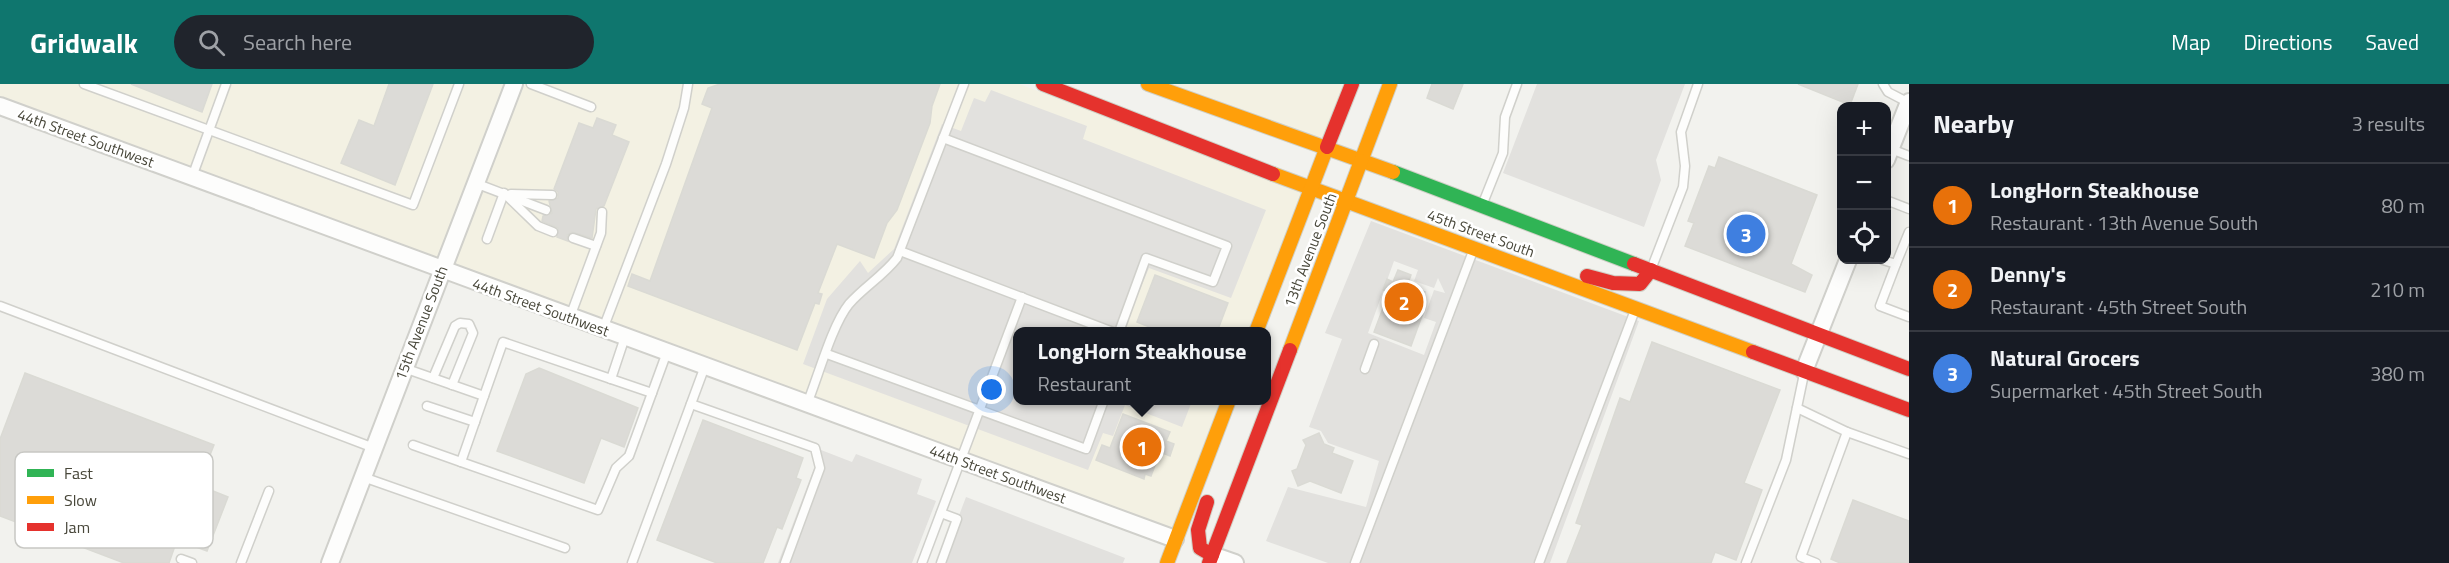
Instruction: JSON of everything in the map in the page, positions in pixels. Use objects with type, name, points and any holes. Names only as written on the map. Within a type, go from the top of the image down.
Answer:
[{"type":"main road","name":"45th Street South","points":[[1043,84],[1346,202],[1909,410]]},
{"type":"main road","points":[[1134,84],[1167,91]]},
{"type":"main road","name":"45th Street South","points":[[1148,84],[1327,147],[1909,369]]},
{"type":"main road","name":"13th Avenue South","points":[[1258,327],[1352,84]]},
{"type":"main road","name":"13th Avenue South","points":[[1271,400],[1390,84]]},
{"type":"main road","points":[[1474,248],[1536,260],[1611,284],[1640,284],[1651,270]]},
{"type":"main road","points":[[1636,310],[1643,294],[1659,289],[1729,309],[1749,308]]},
{"type":"main road","points":[[1167,563],[1180,546],[1227,405]]},
{"type":"main road","points":[[1229,444],[1235,405]]},
{"type":"main road","name":"13th Avenue South","points":[[1211,559],[1269,405]]},
{"type":"main road","points":[[1211,559],[1200,548],[1196,530],[1212,487]]},
{"type":"street","name":"15th Avenue South","points":[[330,563],[514,84]]},
{"type":"street","points":[[1891,150],[1909,103]]},
{"type":"street","name":"44th Street Southwest","points":[[0,106],[603,330],[1084,505],[1180,546]]},
{"type":"street","points":[[1804,371],[1846,264]]},
{"type":"street","points":[[1211,559],[1235,563]]},
{"type":"lane","points":[[84,84],[413,205],[459,84]]},
{"type":"lane","points":[[192,177],[226,84]]},
{"type":"lane","points":[[531,84],[591,107]]},
{"type":"lane","points":[[603,330],[666,164],[684,108],[688,84]]},
{"type":"lane","points":[[807,404],[848,306],[887,270],[900,251],[964,84]]},
{"type":"lane","points":[[1482,206],[1503,153],[1505,117],[1517,84]]},
{"type":"lane","points":[[1651,270],[1683,187],[1681,132],[1698,84]]},
{"type":"lane","points":[[1882,84],[1888,92],[1909,103]]},
{"type":"lane","points":[[943,138],[1227,246],[1214,282],[1146,258],[1121,327]]},
{"type":"lane","points":[[1891,155],[1909,156]]},
{"type":"lane","points":[[475,183],[546,210]]},
{"type":"lane","points":[[504,194],[552,195]]},
{"type":"lane","points":[[504,194],[537,226],[553,232]]},
{"type":"lane","points":[[487,239],[504,194]]},
{"type":"lane","points":[[1891,202],[1909,209]]},
{"type":"lane","points":[[570,317],[596,246],[602,212]]},
{"type":"lane","points":[[1909,232],[1880,306],[1909,317]]},
{"type":"lane","points":[[573,238],[596,246]]},
{"type":"lane","points":[[1356,563],[1474,248]]},
{"type":"lane","points":[[900,251],[1100,327]]},
{"type":"lane","points":[[1891,262],[1896,264]]},
{"type":"lane","points":[[922,563],[1022,297]]},
{"type":"lane","points":[[0,306],[374,448]]},
{"type":"lane","points":[[1539,563],[1636,310]]},
{"type":"lane","points":[[433,378],[455,326],[460,323],[469,324],[472,333],[452,385]]},
{"type":"lane","points":[[611,379],[625,338]]},
{"type":"lane","points":[[461,462],[503,342],[652,393]]},
{"type":"lane","points":[[1365,369],[1374,344]]},
{"type":"lane","points":[[413,445],[597,510],[616,468],[628,456],[667,352]]},
{"type":"lane","points":[[827,354],[1086,449],[1102,405]]},
{"type":"lane","points":[[632,563],[705,366]]},
{"type":"lane","points":[[404,368],[484,396]]},
{"type":"lane","points":[[1746,563],[1786,460],[1804,371]]},
{"type":"lane","points":[[691,404],[815,448],[820,468],[784,563]]},
{"type":"lane","points":[[427,406],[475,422]]},
{"type":"lane","points":[[1797,408],[1847,432],[1909,454]]},
{"type":"lane","points":[[1816,563],[1801,557],[1847,432]]},
{"type":"lane","points":[[363,477],[565,549]]},
{"type":"lane","points":[[242,563],[269,491]]},
{"type":"lane","points":[[941,513],[957,519],[941,563]]},
{"type":"lane","points":[[181,559],[192,563]]},
{"type":"shaded area","points":[[0,84],[506,84],[437,263],[0,102]]},
{"type":"shaded area","points":[[525,84],[1019,84],[1307,191],[1253,327],[1013,327],[1013,405],[1222,405],[1172,531],[451,265]]},
{"type":"shaded area","points":[[1173,84],[1346,84],[1324,139]]},
{"type":"shaded area","points":[[1537,84],[1685,84],[1656,160],[1661,180],[1644,227],[1503,173]]},
{"type":"shaded area","points":[[991,90],[1087,126],[1083,139],[1266,210],[1231,298],[1149,268],[1124,327],[1013,327],[1013,405],[1125,405],[1113,436],[1103,433],[1088,470],[803,364],[827,299],[860,261],[868,273],[894,249],[942,124],[961,131],[974,98],[985,102]]},
{"type":"shaded area","points":[[1371,221],[1639,321],[1550,563],[1328,563],[1266,541],[1288,487],[1366,507],[1379,461],[1328,443],[1321,431],[1309,427],[1342,339],[1325,333]],"holes":[[[1394,261],[1418,270],[1414,281],[1434,288],[1438,278],[1445,293],[1434,290],[1424,318],[1436,322],[1424,355],[1368,333]]]},
{"type":"shaded area","points":[[1125,405],[1190,405],[1182,427]]},
{"type":"shaded area","points":[[821,450],[852,462],[856,454],[922,479],[917,494],[936,501],[912,563],[778,563]]},
{"type":"shaded area","points":[[966,497],[1125,558],[1123,563],[941,563]]},
{"type":"building","points":[[131,84],[212,84],[202,112]]},
{"type":"building","points":[[389,84],[433,84],[395,185],[341,163],[359,120],[374,126]]},
{"type":"building","points":[[720,84],[940,84],[932,106],[930,123],[897,210],[887,223],[874,258],[837,244],[818,293],[822,294],[819,304],[815,303],[797,350],[628,286],[632,274],[650,281],[712,108],[702,104],[708,88]]},
{"type":"building","points":[[1432,84],[1463,84],[1453,109],[1427,98]]},
{"type":"building","points":[[1798,84],[1858,84],[1851,102],[1843,102]]},
{"type":"building","points":[[597,118],[616,125],[612,135],[629,142],[604,206],[596,209],[592,238],[572,232],[567,235],[568,241],[557,237],[558,228],[542,221],[543,216],[552,213],[549,201],[558,198],[558,192],[554,189],[579,123],[593,128]]},
{"type":"building","points":[[1719,157],[1817,195],[1791,264],[1812,275],[1805,292],[1685,246],[1694,223],[1688,221],[1709,166],[1715,168]]},
{"type":"building","points":[[1398,270],[1411,275],[1407,286],[1425,292],[1418,312],[1423,313],[1411,346],[1374,332],[1389,292],[1383,290],[1387,279],[1393,282]]},
{"type":"building","points":[[1155,275],[1228,303],[1219,327],[1150,327],[1137,322]]},
{"type":"building","points":[[1652,342],[1780,390],[1744,483],[1762,490],[1736,560],[1715,552],[1711,563],[1567,563],[1582,525],[1576,523],[1620,398],[1630,402]]},
{"type":"building","points":[[539,368],[638,408],[624,447],[601,438],[584,483],[497,451],[526,374]]},
{"type":"building","points":[[25,373],[214,445],[211,452],[15,452],[15,522],[0,516],[0,439]]},
{"type":"building","points":[[1123,414],[1170,432],[1166,441],[1174,444],[1170,456],[1160,452],[1151,476],[1145,474],[1144,479],[1096,460],[1102,445],[1110,448]]},
{"type":"building","points":[[703,420],[803,458],[796,478],[801,480],[782,529],[777,527],[763,563],[717,563],[657,540]]},
{"type":"building","points":[[1319,433],[1324,444],[1334,448],[1332,453],[1353,461],[1341,493],[1310,481],[1298,486],[1292,471],[1297,469],[1306,445],[1303,440]]},
{"type":"building","points":[[213,491],[228,497],[213,536]]},
{"type":"building","points":[[1853,500],[1909,521],[1909,563],[1840,563],[1831,559]]},
{"type":"building","points":[[84,548],[174,548],[169,563],[124,563]]},
{"type":"traffic: fast","points":[[1393,172],[1634,264]]},
{"type":"traffic: slow","points":[[1148,84],[1393,172]]},
{"type":"traffic: slow","points":[[1361,161],[1390,84]]},
{"type":"traffic: slow","points":[[1258,327],[1327,147]]},
{"type":"traffic: slow","points":[[1290,350],[1361,161]]},
{"type":"traffic: slow","points":[[1273,174],[1753,352]]},
{"type":"traffic: slow","points":[[1167,563],[1227,405]]},
{"type":"traffic: jam","points":[[1043,84],[1273,174]]},
{"type":"traffic: jam","points":[[1327,147],[1352,84]]},
{"type":"traffic: jam","points":[[1634,264],[1909,369]]},
{"type":"traffic: jam","points":[[1587,276],[1613,283],[1640,284],[1651,270]]},
{"type":"traffic: jam","points":[[1271,400],[1290,350]]},
{"type":"traffic: jam","points":[[1753,352],[1909,410]]},
{"type":"traffic: jam","points":[[1209,563],[1269,405]]},
{"type":"traffic: jam","points":[[1207,502],[1198,530],[1200,548],[1212,555]]},
{"type":"place","name":"Natural Grocers","points":[[1746,234]]},
{"type":"place","name":"Denny's","points":[[1404,302]]},
{"type":"place","name":"LongHorn Steakhouse","points":[[1142,447]]}]
